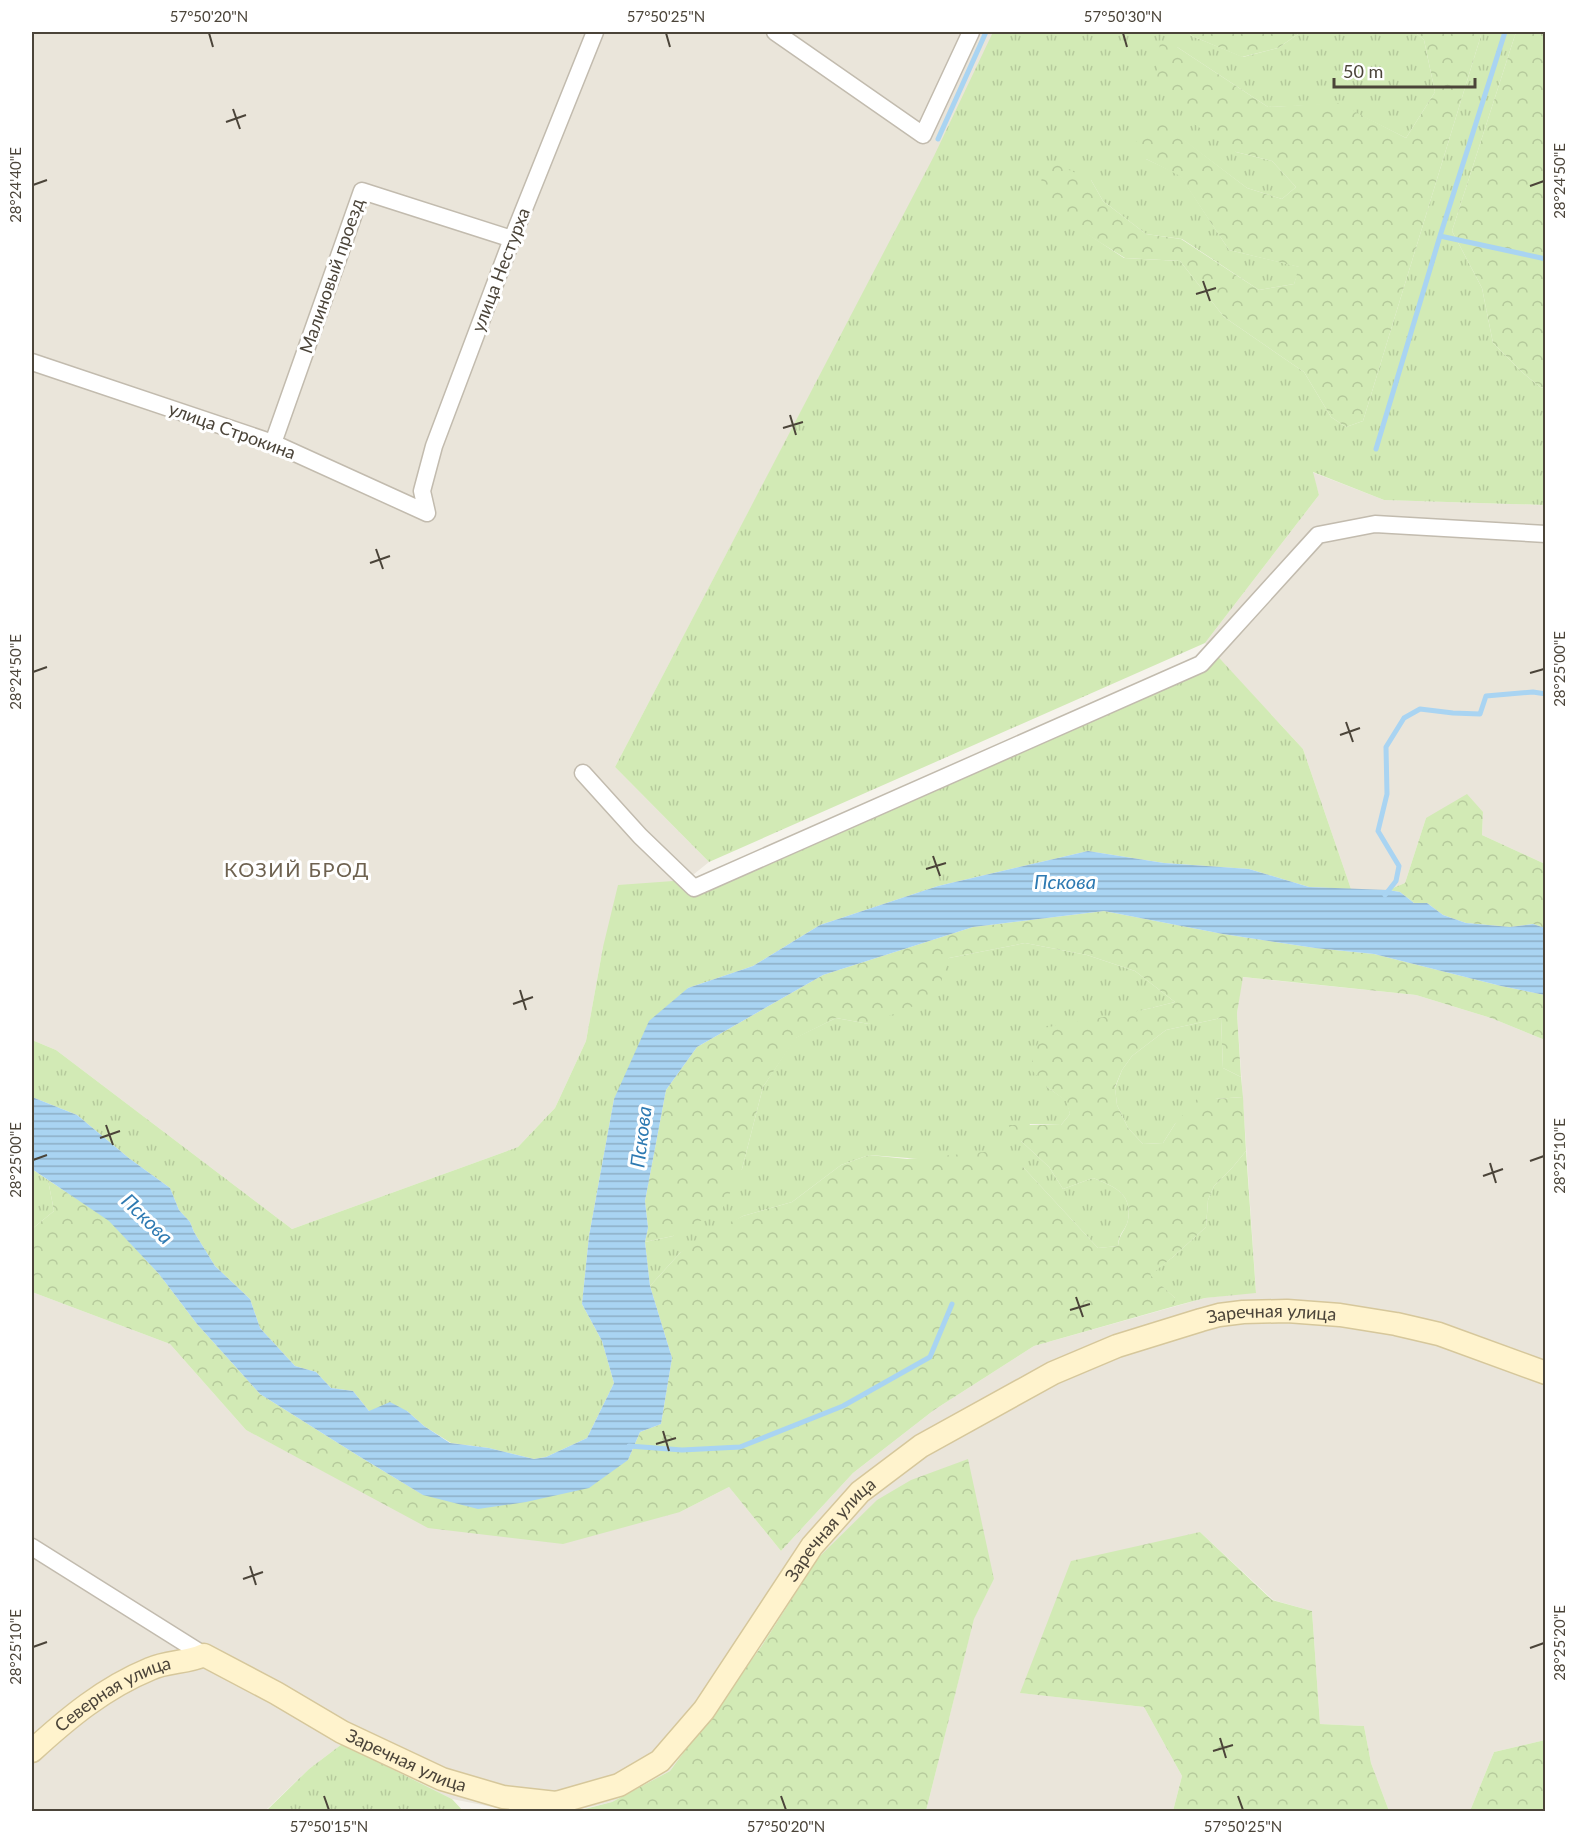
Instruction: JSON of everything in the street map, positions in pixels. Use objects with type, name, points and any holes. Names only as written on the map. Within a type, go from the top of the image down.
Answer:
[{"type":"street","name":"улица Нестурха","points":[[427,513],[422,491],[434,446],[512,239],[595,32]]},
{"type":"street","points":[[775,32],[923,135],[971,32]]},
{"type":"street","name":"Малиновый проезд","points":[[273,443],[362,191],[512,239]]},
{"type":"street","name":"улица Строкина","points":[[32,362],[273,443],[427,513]]},
{"type":"street","points":[[583,773],[640,836],[694,888],[1201,664],[1318,535],[1375,524],[1545,534]]},
{"type":"street","name":"Заречная улица","points":[[204,1655],[342,1732],[442,1779],[503,1797],[556,1803],[619,1785],[660,1761],[704,1710],[812,1546],[860,1492],[921,1446],[1064,1368],[1117,1346],[1219,1315],[1287,1311],[1340,1315],[1439,1334],[1545,1373]]},
{"type":"street","points":[[32,1546],[204,1655]]},
{"type":"street","name":"Северная улица","points":[[32,1751],[75,1712],[108,1689],[152,1668],[204,1655]]},
{"type":"shaded area","points":[[32,32],[994,32],[949,129],[615,767],[709,862],[603,947],[586,1041],[555,1108],[518,1147],[292,1229],[56,1050],[32,1040]]},
{"type":"shaded area","points":[[1312,472],[1384,500],[1545,505],[1545,864],[1482,835],[1483,812],[1426,818],[1405,883],[1388,890],[1351,889],[1303,749],[1205,643],[1319,495]]},
{"type":"shaded area","points":[[1242,977],[1416,995],[1491,1018],[1545,1040],[1545,1740],[1494,1752],[1470,1811],[1389,1811],[1371,1763],[1364,1726],[1320,1724],[1312,1611],[1273,1600],[1200,1532],[1021,1693],[1144,1707],[1182,1776],[1173,1811],[926,1811],[974,1618],[994,1579],[818,1558],[761,1647],[670,1771],[612,1802],[573,1811],[517,1812],[452,1799],[342,1744],[309,1769],[265,1811],[32,1811],[32,1292],[170,1344],[246,1430],[331,1475],[680,1512],[729,1487],[781,1551],[853,1473],[934,1410],[1034,1346],[1205,1298],[1256,1292],[1237,1013]]},
{"type":"green space","points":[[993,32],[1188,32],[1192,36],[1243,57],[1278,48],[1301,32],[1415,32],[1424,40],[1435,92],[1406,138],[1338,104],[1268,107],[1177,47],[1236,152],[1272,161],[1296,187],[1282,199],[1247,188],[1158,121],[1146,159],[1180,175],[1229,250],[1300,267],[1294,284],[1259,290],[1182,239],[1146,234],[1103,201],[1091,180],[1080,229],[1124,258],[1180,261],[1224,317],[1304,372],[1331,417],[1346,427],[1363,421],[1482,32],[1516,32],[1452,231],[1482,288],[1493,343],[1523,373],[1540,387],[1545,388],[1545,505],[1384,500],[1313,472],[1319,495],[1205,643],[709,862],[615,767],[934,156]]},
{"type":"green space","points":[[1188,32],[1301,32],[1278,48],[1242,57],[1192,36]]},
{"type":"green space","points":[[1415,32],[1482,32],[1363,421],[1346,427],[1331,417],[1304,372],[1224,317],[1180,261],[1125,258],[1080,230],[1043,189],[1040,172],[1056,164],[1091,180],[1103,201],[1146,234],[1181,239],[1259,290],[1294,284],[1299,267],[1229,250],[1180,176],[1146,159],[1135,145],[1141,128],[1158,120],[1247,188],[1282,199],[1296,187],[1272,161],[1236,152],[1191,122],[1156,78],[1160,42],[1177,47],[1268,107],[1338,103],[1406,138],[1435,92],[1424,40]]},
{"type":"green space","points":[[1516,32],[1545,32],[1545,388],[1540,387],[1523,373],[1493,343],[1482,288],[1452,231]]},
{"type":"green space","points":[[1211,649],[1303,749],[1351,889],[1309,887],[1249,869],[1164,863],[1088,851],[938,886],[820,925],[753,966],[688,988],[614,1099],[589,1236],[582,1304],[602,1341],[614,1383],[587,1438],[546,1457],[534,1459],[489,1448],[451,1443],[424,1426],[407,1411],[369,1411],[353,1391],[331,1388],[316,1372],[295,1366],[260,1328],[250,1299],[215,1266],[190,1222],[179,1210],[170,1188],[130,1159],[77,1115],[32,1097],[32,1040],[56,1050],[292,1229],[518,1147],[555,1108],[586,1041],[603,947],[618,885],[687,880],[708,882],[1201,658]]},
{"type":"green space","points":[[1467,794],[1483,812],[1482,835],[1545,864],[1545,928],[1533,924],[1510,927],[1466,923],[1443,915],[1427,903],[1414,903],[1400,892],[1388,890],[1405,883],[1426,818]]},
{"type":"green space","points":[[1104,911],[1223,934],[1374,954],[1545,995],[1545,1040],[1491,1018],[1416,995],[1243,977],[1237,1013],[1241,1077],[1223,1068],[1221,1018],[1166,1030],[1132,1056],[1122,1070],[1115,1087],[1117,1105],[1128,1128],[1143,1144],[1163,1143],[1175,1124],[1204,1091],[1215,1099],[1243,1097],[1246,1151],[1214,1186],[1208,1200],[1206,1227],[1150,1275],[1175,1298],[1175,1306],[1034,1346],[934,1410],[853,1473],[781,1551],[729,1487],[680,1512],[563,1544],[428,1528],[246,1430],[170,1344],[32,1292],[32,1229],[54,1211],[48,1180],[109,1220],[159,1274],[197,1324],[260,1394],[423,1495],[628,1460],[640,1432],[661,1424],[672,1358],[650,1286],[680,1253],[701,1236],[743,1216],[792,1202],[841,1165],[869,1155],[907,1159],[996,1151],[1023,1167],[1098,1248],[1118,1246],[1129,1211],[1120,1192],[1093,1178],[1063,1189],[1049,1167],[1021,1141],[1008,1125],[1061,1125],[1070,1114],[1066,1101],[1047,1087],[1030,1068],[1043,1028],[1175,1002],[1135,971],[1087,955],[1025,943],[949,958],[936,997],[869,1024],[836,1018],[796,1038],[763,1087],[742,1169],[722,1209],[673,1236],[645,1242],[648,1228],[645,1201],[666,1090],[697,1047],[823,975],[973,927]]},
{"type":"green space","points":[[1025,943],[1087,955],[1135,971],[1175,1002],[1143,1010],[1047,1087],[1067,1101],[1070,1114],[1061,1125],[1030,1124],[1021,1141],[1049,1167],[1063,1189],[1093,1178],[1120,1192],[1129,1211],[1118,1246],[1098,1248],[1023,1167],[869,1155],[841,1165],[792,1202],[743,1216],[680,1253],[650,1286],[645,1242],[673,1236],[742,1169],[763,1087],[795,1038],[836,1018],[869,1024],[949,958]]},
{"type":"green space","points":[[1221,1018],[1223,1068],[1241,1077],[1243,1097],[1215,1099],[1175,1124],[1163,1143],[1143,1144],[1128,1128],[1117,1105],[1115,1088],[1122,1070],[1132,1056],[1166,1030]]},
{"type":"green space","points":[[1246,1151],[1256,1293],[1205,1298],[1175,1306],[1175,1298],[1149,1275],[1206,1227],[1208,1200],[1214,1186]]},
{"type":"green space","points":[[32,1169],[48,1180],[54,1211],[32,1229]]},
{"type":"green space","points":[[968,1459],[994,1579],[974,1619],[926,1811],[573,1812],[612,1802],[670,1771],[761,1647],[818,1558],[877,1500],[911,1480]]},
{"type":"green space","points":[[1200,1532],[1272,1600],[1312,1611],[1320,1724],[1364,1726],[1371,1763],[1389,1811],[1173,1811],[1182,1776],[1144,1707],[1020,1693],[1071,1561]]},
{"type":"green space","points":[[1545,1740],[1545,1811],[1470,1811],[1494,1752]]},
{"type":"green space","points":[[342,1744],[452,1799],[463,1811],[265,1812],[309,1769]]},
{"type":"water","name":"Пскова","points":[[1088,851],[1164,863],[1249,869],[1309,887],[1388,890],[1400,892],[1414,903],[1427,903],[1443,915],[1466,923],[1510,927],[1533,924],[1545,928],[1545,995],[1374,954],[1223,934],[1104,911],[973,927],[823,975],[697,1047],[666,1090],[645,1201],[648,1228],[645,1242],[650,1286],[672,1358],[661,1424],[640,1432],[628,1460],[589,1488],[526,1502],[478,1509],[423,1495],[260,1394],[197,1324],[159,1274],[109,1221],[32,1169],[32,1097],[77,1115],[130,1159],[170,1188],[179,1210],[190,1222],[215,1266],[250,1299],[260,1328],[295,1366],[316,1372],[331,1388],[353,1391],[369,1411],[390,1402],[407,1411],[424,1426],[450,1443],[489,1448],[534,1459],[546,1457],[587,1438],[614,1383],[602,1341],[582,1304],[589,1236],[614,1099],[649,1021],[688,988],[753,966],[820,925],[938,886]]},
{"type":"waterway","points":[[938,139],[986,32]]},
{"type":"waterway","points":[[1376,449],[1440,236],[1505,32]]},
{"type":"waterway","points":[[1440,236],[1546,259]]},
{"type":"waterway","points":[[1385,895],[1396,881],[1399,866],[1378,831],[1387,794],[1386,747],[1404,718],[1420,709],[1480,714],[1486,696],[1533,692],[1546,694]]},
{"type":"waterway","points":[[629,1446],[682,1450],[740,1447],[843,1406],[930,1357],[952,1304]]},
{"type":"district","name":"КОЗИЙ БРОД","points":[[297,870]]}]
